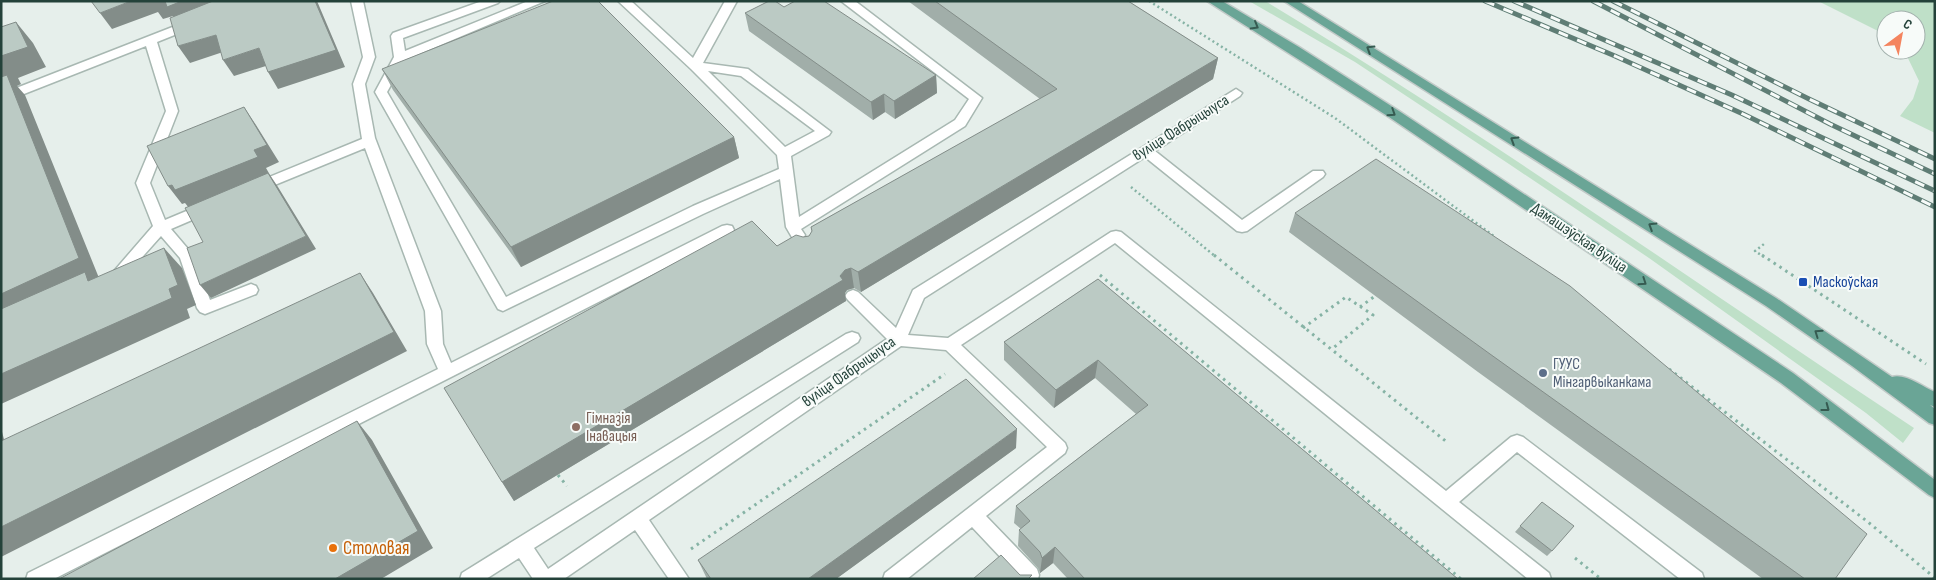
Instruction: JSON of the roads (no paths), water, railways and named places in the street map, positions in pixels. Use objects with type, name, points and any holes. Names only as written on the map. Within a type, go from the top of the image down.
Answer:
[{"type":"main road","name":"Дамашэўская вуліца","points":[[1213,1],[1295,50],[1394,114],[1787,378],[1935,490]]},
{"type":"main road","points":[[1290,1],[1772,302],[1858,361],[1935,418]]},
{"type":"main road","points":[[1858,361],[1935,400]]},
{"type":"street","points":[[357,1],[369,57],[359,84],[369,140],[433,311],[435,344],[446,372]]},
{"type":"street","points":[[494,1],[396,36],[400,56],[381,92],[503,305],[698,210],[786,171]]},
{"type":"street","points":[[400,56],[539,1]]},
{"type":"street","points":[[624,1],[695,66],[784,154],[793,228],[803,243]]},
{"type":"street","points":[[695,66],[731,1]]},
{"type":"street","points":[[793,228],[960,123],[976,98],[847,1]]},
{"type":"street","points":[[1,99],[205,19]]},
{"type":"street","points":[[150,40],[172,111],[143,183],[161,227],[187,256],[206,308],[251,290]]},
{"type":"street","points":[[695,66],[744,72],[824,132],[784,154]]},
{"type":"street","name":"вуліца Фабрыцыуса","points":[[548,579],[898,340],[918,294],[1236,93]]},
{"type":"street","points":[[242,193],[369,140]]},
{"type":"street","points":[[1145,150],[1242,227],[1318,174]]},
{"type":"street","points":[[106,284],[113,280],[161,227],[224,201]]},
{"type":"street","points":[[35,579],[727,230]]},
{"type":"street","points":[[853,296],[898,340],[950,344],[1116,236],[1542,579]]},
{"type":"street","points":[[469,579],[852,338]]},
{"type":"street","points":[[892,579],[1059,448],[950,344]]},
{"type":"street","points":[[1446,502],[1517,442],[1695,579]]},
{"type":"street","points":[[973,515],[1030,575]]},
{"type":"street","points":[[637,518],[680,579]]},
{"type":"street","points":[[522,546],[544,579]]},
{"type":"railway","points":[[1485,1],[1615,56],[1743,114],[1935,207]]},
{"type":"railway","points":[[1514,1],[1732,95],[1935,191]]},
{"type":"railway","points":[[1593,1],[1830,124],[1935,174]]},
{"type":"railway","points":[[1613,1],[1809,99],[1935,159]]},
{"type":"place","name":"Маскоўская","points":[[1803,282]]},
{"type":"place","name":"ГУУС Мінгарвыканкама","points":[[1543,373]]},
{"type":"place","name":"Гімназія Інавацыя","points":[[576,427]]},
{"type":"place","name":"Столовая","points":[[333,548]]}]
